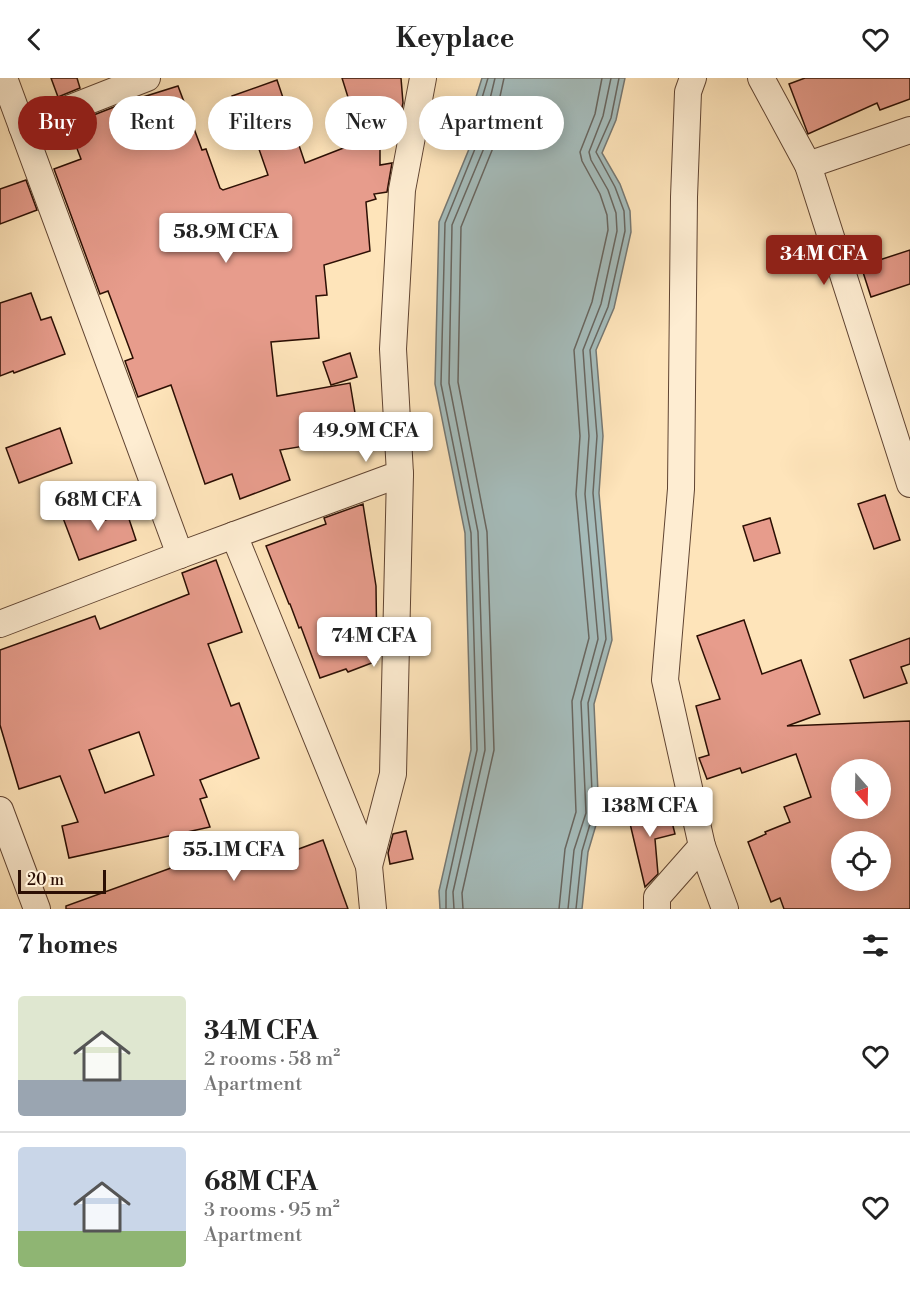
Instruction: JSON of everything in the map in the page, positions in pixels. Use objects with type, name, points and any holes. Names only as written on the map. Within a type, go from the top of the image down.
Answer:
[{"type":"street","points":[[4,78],[18,116]]},
{"type":"street","points":[[97,98],[147,78]]},
{"type":"street","points":[[369,866],[393,774],[400,474],[393,349],[402,190],[423,78]]},
{"type":"street","points":[[693,78],[688,92],[685,185],[681,489],[665,680],[702,846],[725,909]]},
{"type":"street","points":[[761,78],[808,165],[910,484]]},
{"type":"street","points":[[808,165],[910,130]]},
{"type":"street","points":[[30,150],[180,555]]},
{"type":"street","points":[[0,624],[400,474]]},
{"type":"street","points":[[234,535],[369,866],[373,909]]},
{"type":"street","points":[[0,810],[37,909]]},
{"type":"street","points":[[657,909],[657,897],[702,846]]},
{"type":"water","points":[[482,78],[625,78],[616,120],[602,153],[620,184],[630,211],[631,232],[614,308],[596,350],[603,436],[599,493],[612,640],[594,704],[599,815],[588,852],[582,909],[440,909],[439,891],[471,750],[465,533],[435,384],[439,222],[469,150],[564,150],[564,96],[476,96]]},
{"type":"building","points":[[51,78],[77,78],[80,88],[58,96]]},
{"type":"building","points":[[342,78],[401,78],[402,96],[348,96]]},
{"type":"building","points":[[805,78],[910,78],[910,99],[880,110],[877,103],[808,134],[789,84]]},
{"type":"building","points":[[277,80],[282,96],[232,96]]},
{"type":"building","points":[[178,86],[182,96],[146,96]]},
{"type":"building","points":[[109,109],[109,150],[196,150],[196,134],[202,150],[206,149],[220,188],[223,190],[268,175],[259,150],[301,150],[305,163],[338,150],[380,150],[380,165],[392,163],[387,192],[374,194],[376,199],[366,202],[370,251],[324,265],[327,295],[316,296],[319,338],[271,342],[277,396],[350,383],[359,437],[280,450],[290,480],[240,499],[232,474],[205,484],[171,385],[138,397],[125,361],[133,358],[108,291],[100,294],[54,169],[81,159],[78,150],[97,150],[97,114]]},
{"type":"building","points":[[26,180],[37,210],[0,224],[0,189]]},
{"type":"building","points":[[910,250],[910,284],[871,297],[861,266]]},
{"type":"building","points":[[31,293],[41,320],[51,317],[65,354],[0,376],[0,303]]},
{"type":"building","points":[[350,353],[357,377],[331,385],[323,362]]},
{"type":"building","points":[[60,428],[72,463],[19,483],[6,448]]},
{"type":"building","points":[[885,495],[900,540],[874,549],[858,504]]},
{"type":"building","points":[[363,504],[376,586],[377,661],[348,672],[346,669],[320,678],[266,546],[326,524],[324,518]]},
{"type":"building","points":[[100,505],[105,520],[127,513],[136,540],[79,560],[63,518]]},
{"type":"building","points":[[770,518],[780,553],[754,561],[743,526]]},
{"type":"building","points":[[216,560],[242,632],[208,644],[231,706],[239,703],[259,758],[200,780],[207,797],[200,799],[210,827],[69,858],[62,826],[78,822],[60,776],[19,789],[0,725],[0,650],[95,616],[100,629],[189,594],[182,573]],"holes":[[[139,732],[154,775],[105,793],[89,750]]]},
{"type":"building","points":[[744,620],[762,674],[801,660],[820,714],[787,726],[910,721],[910,909],[784,909],[780,898],[771,902],[748,842],[790,822],[784,807],[811,797],[796,754],[742,773],[740,768],[707,779],[699,758],[709,755],[696,706],[720,699],[697,636]]},
{"type":"building","points":[[910,638],[910,664],[901,667],[907,683],[864,698],[850,660]]},
{"type":"building","points":[[668,806],[675,834],[655,839],[658,874],[645,887],[628,815]]},
{"type":"building","points":[[406,831],[413,859],[390,864],[388,853],[393,834]]},
{"type":"building","points":[[256,832],[265,856],[283,850],[285,854],[323,840],[348,909],[66,909],[66,906],[229,847],[228,843]]}]
